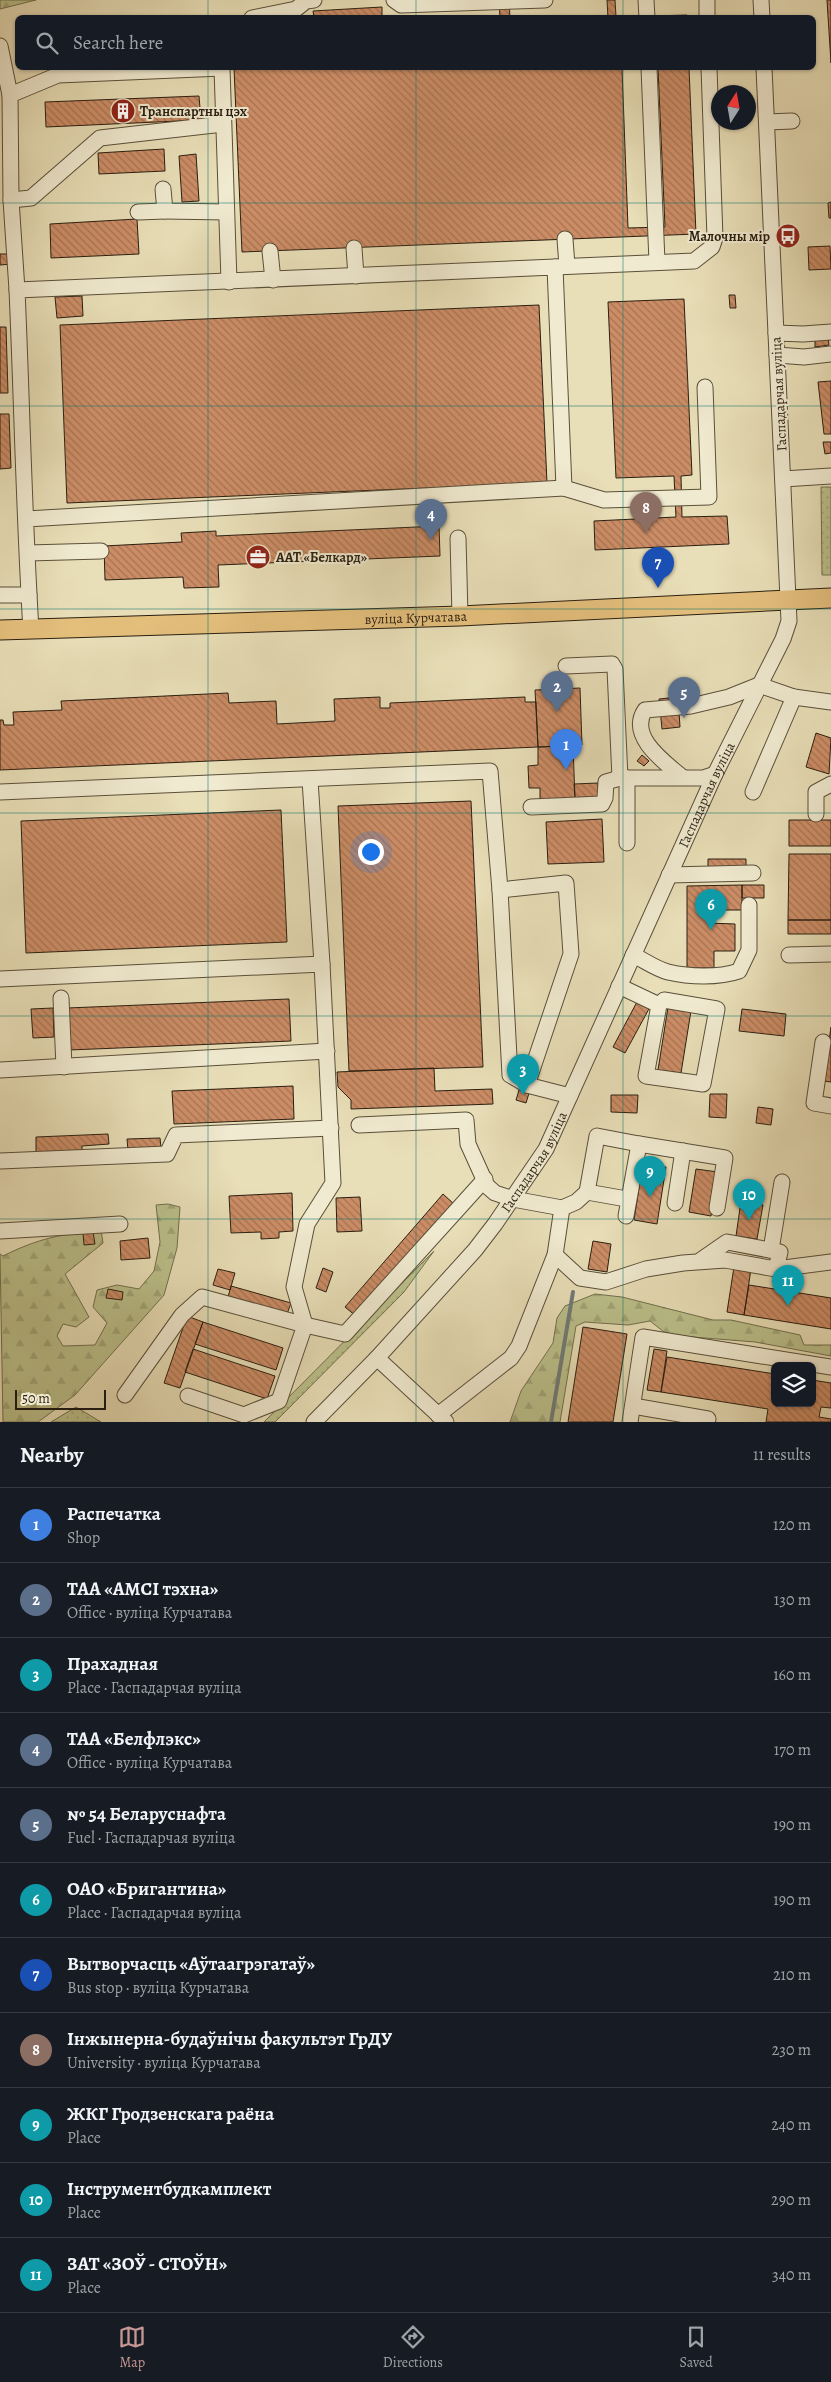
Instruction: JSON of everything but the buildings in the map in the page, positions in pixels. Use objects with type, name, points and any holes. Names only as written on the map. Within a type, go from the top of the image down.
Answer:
[{"type":"main road","name":"вуліца Курчатава","points":[[0,630],[460,616],[831,598]]},
{"type":"street","points":[[267,15],[296,9],[306,1],[314,0]]},
{"type":"street","points":[[394,0],[401,5],[544,0]]},
{"type":"street","points":[[646,0],[647,15]]},
{"type":"street","points":[[707,0],[707,15]]},
{"type":"street","points":[[761,0],[762,15]]},
{"type":"street","points":[[0,46],[10,95],[11,200],[17,290],[31,630]]},
{"type":"street","points":[[10,95],[58,75],[134,70]]},
{"type":"street","points":[[222,70],[222,124],[229,282]]},
{"type":"street","points":[[649,70],[657,262]]},
{"type":"street","points":[[17,290],[694,260],[712,247],[714,238],[709,70]]},
{"type":"street","name":"Гаспадарчая вуліца","points":[[314,1422],[377,1358],[475,1250],[513,1199],[546,1149],[715,774],[789,621],[764,70]]},
{"type":"street","points":[[767,122],[792,121]]},
{"type":"street","points":[[11,200],[31,198],[100,138],[222,124]]},
{"type":"street","points":[[163,189],[165,211]]},
{"type":"street","points":[[138,212],[226,212]]},
{"type":"street","points":[[564,488],[561,266],[565,239]]},
{"type":"street","points":[[354,248],[356,276]]},
{"type":"street","points":[[270,251],[273,280]]},
{"type":"street","points":[[776,333],[831,332]]},
{"type":"street","points":[[777,355],[804,357],[831,354]]},
{"type":"street","points":[[26,519],[564,488],[604,500],[709,497],[705,386]]},
{"type":"street","points":[[783,479],[831,476]]},
{"type":"street","points":[[458,538],[460,616]]},
{"type":"street","points":[[28,553],[101,551]]},
{"type":"street","points":[[0,595],[29,595]]},
{"type":"street","points":[[566,666],[612,664],[615,668],[627,843]]},
{"type":"street","points":[[682,777],[650,747],[640,732],[640,718],[645,710],[700,704],[729,697],[759,685],[794,697],[831,702]]},
{"type":"street","points":[[753,792],[794,697]]},
{"type":"street","points":[[0,792],[490,771],[500,890],[510,1076],[527,1084],[570,1096]]},
{"type":"street","points":[[530,807],[602,804],[605,798],[606,782],[623,778],[703,778],[715,774]]},
{"type":"street","points":[[188,1396],[244,1415],[279,1401],[305,1325],[294,1287],[307,1224],[333,1183],[327,1051],[310,780]]},
{"type":"street","points":[[816,814],[816,792],[831,784]]},
{"type":"street","points":[[669,875],[753,873]]},
{"type":"street","points":[[500,890],[566,884],[571,954],[527,1084]]},
{"type":"street","points":[[632,955],[667,972],[686,975],[729,974],[739,971],[749,950],[749,905]]},
{"type":"street","points":[[789,955],[831,954]]},
{"type":"street","points":[[0,979],[322,964]]},
{"type":"street","points":[[619,986],[659,1005]]},
{"type":"street","points":[[61,998],[64,1067]]},
{"type":"street","points":[[664,1000],[716,1009],[703,1084],[646,1076],[659,1005],[664,1000]]},
{"type":"street","points":[[823,1042],[814,1103],[831,1106]]},
{"type":"street","points":[[0,1070],[327,1051]]},
{"type":"street","points":[[359,1126],[466,1120],[468,1144],[487,1186],[495,1193],[513,1199],[562,1208],[576,1202],[587,1192],[598,1136],[725,1158],[717,1208]]},
{"type":"street","points":[[0,1161],[167,1154],[176,1135],[331,1128]]},
{"type":"street","points":[[626,1216],[639,1144]]},
{"type":"street","points":[[675,1202],[683,1150]]},
{"type":"street","points":[[125,1395],[182,1315],[202,1297],[345,1334],[485,1179]]},
{"type":"street","points":[[771,1250],[782,1182]]},
{"type":"street","points":[[587,1192],[621,1198]]},
{"type":"street","points":[[377,1358],[442,1418],[511,1358],[519,1346],[555,1256],[562,1208]]},
{"type":"street","points":[[0,1231],[120,1224]]},
{"type":"street","points":[[698,1262],[727,1242],[780,1252],[776,1270]]},
{"type":"street","points":[[555,1256],[580,1278],[606,1282],[646,1269],[698,1262],[725,1260],[776,1270],[831,1262]]},
{"type":"street","points":[[630,1422],[643,1337],[831,1367]]},
{"type":"street","points":[[632,1406],[711,1421]]},
{"type":"green space","points":[[0,0],[36,0],[0,9]]},
{"type":"green space","points":[[821,487],[831,487],[831,575],[822,575]]},
{"type":"green space","points":[[168,1204],[180,1207],[177,1248],[164,1295],[75,1395],[38,1422],[3,1422],[0,1254],[3,1256],[28,1245],[51,1238],[101,1230],[103,1243],[65,1274],[89,1317],[76,1327],[63,1324],[57,1336],[63,1346],[95,1345],[107,1323],[93,1307],[97,1290],[117,1285],[139,1289],[154,1271],[160,1242],[156,1205]]},
{"type":"green space","points":[[434,1251],[404,1292],[275,1422],[264,1422]]},
{"type":"green space","points":[[595,1294],[622,1297],[713,1320],[731,1320],[800,1335],[804,1345],[831,1345],[831,1356],[755,1342],[668,1335],[650,1321],[628,1325],[585,1322],[576,1326],[560,1422],[510,1422],[521,1391],[553,1343],[557,1318],[565,1306]]},
{"type":"green space","points":[[76,1407],[101,1422],[51,1422]]},
{"type":"waterway","points":[[551,1422],[573,1292]]},
{"type":"place","name":"Транспартны цэх","points":[[123,111]]},
{"type":"place","name":"Малочны мір","points":[[788,236]]},
{"type":"place","name":"Інжынерна-будаўнічы факультэт ГрДУ","points":[[646,533]]},
{"type":"place","name":"ТАА «Белфлэкс»","points":[[431,540]]},
{"type":"place","name":"ААТ «Белкард»","points":[[258,557]]},
{"type":"place","name":"Вытворчасць «Аўтаагрэгатаў»","points":[[658,588]]},
{"type":"place","name":"ТАА «АМСІ тэхна»","points":[[557,712]]},
{"type":"place","name":"№ 54 Беларуснафта","points":[[684,718]]},
{"type":"place","name":"Распечатка","points":[[566,770]]},
{"type":"place","name":"ОАО «Бригантина»","points":[[711,930]]},
{"type":"place","name":"Прахадная","points":[[523,1095]]},
{"type":"place","name":"ЖКГ Гродзенскага раёна","points":[[650,1197]]},
{"type":"place","name":"Інструментбудкамплект","points":[[749,1220]]},
{"type":"place","name":"ЗАТ «ЗОЎ - СТОЎН»","points":[[788,1306]]}]
